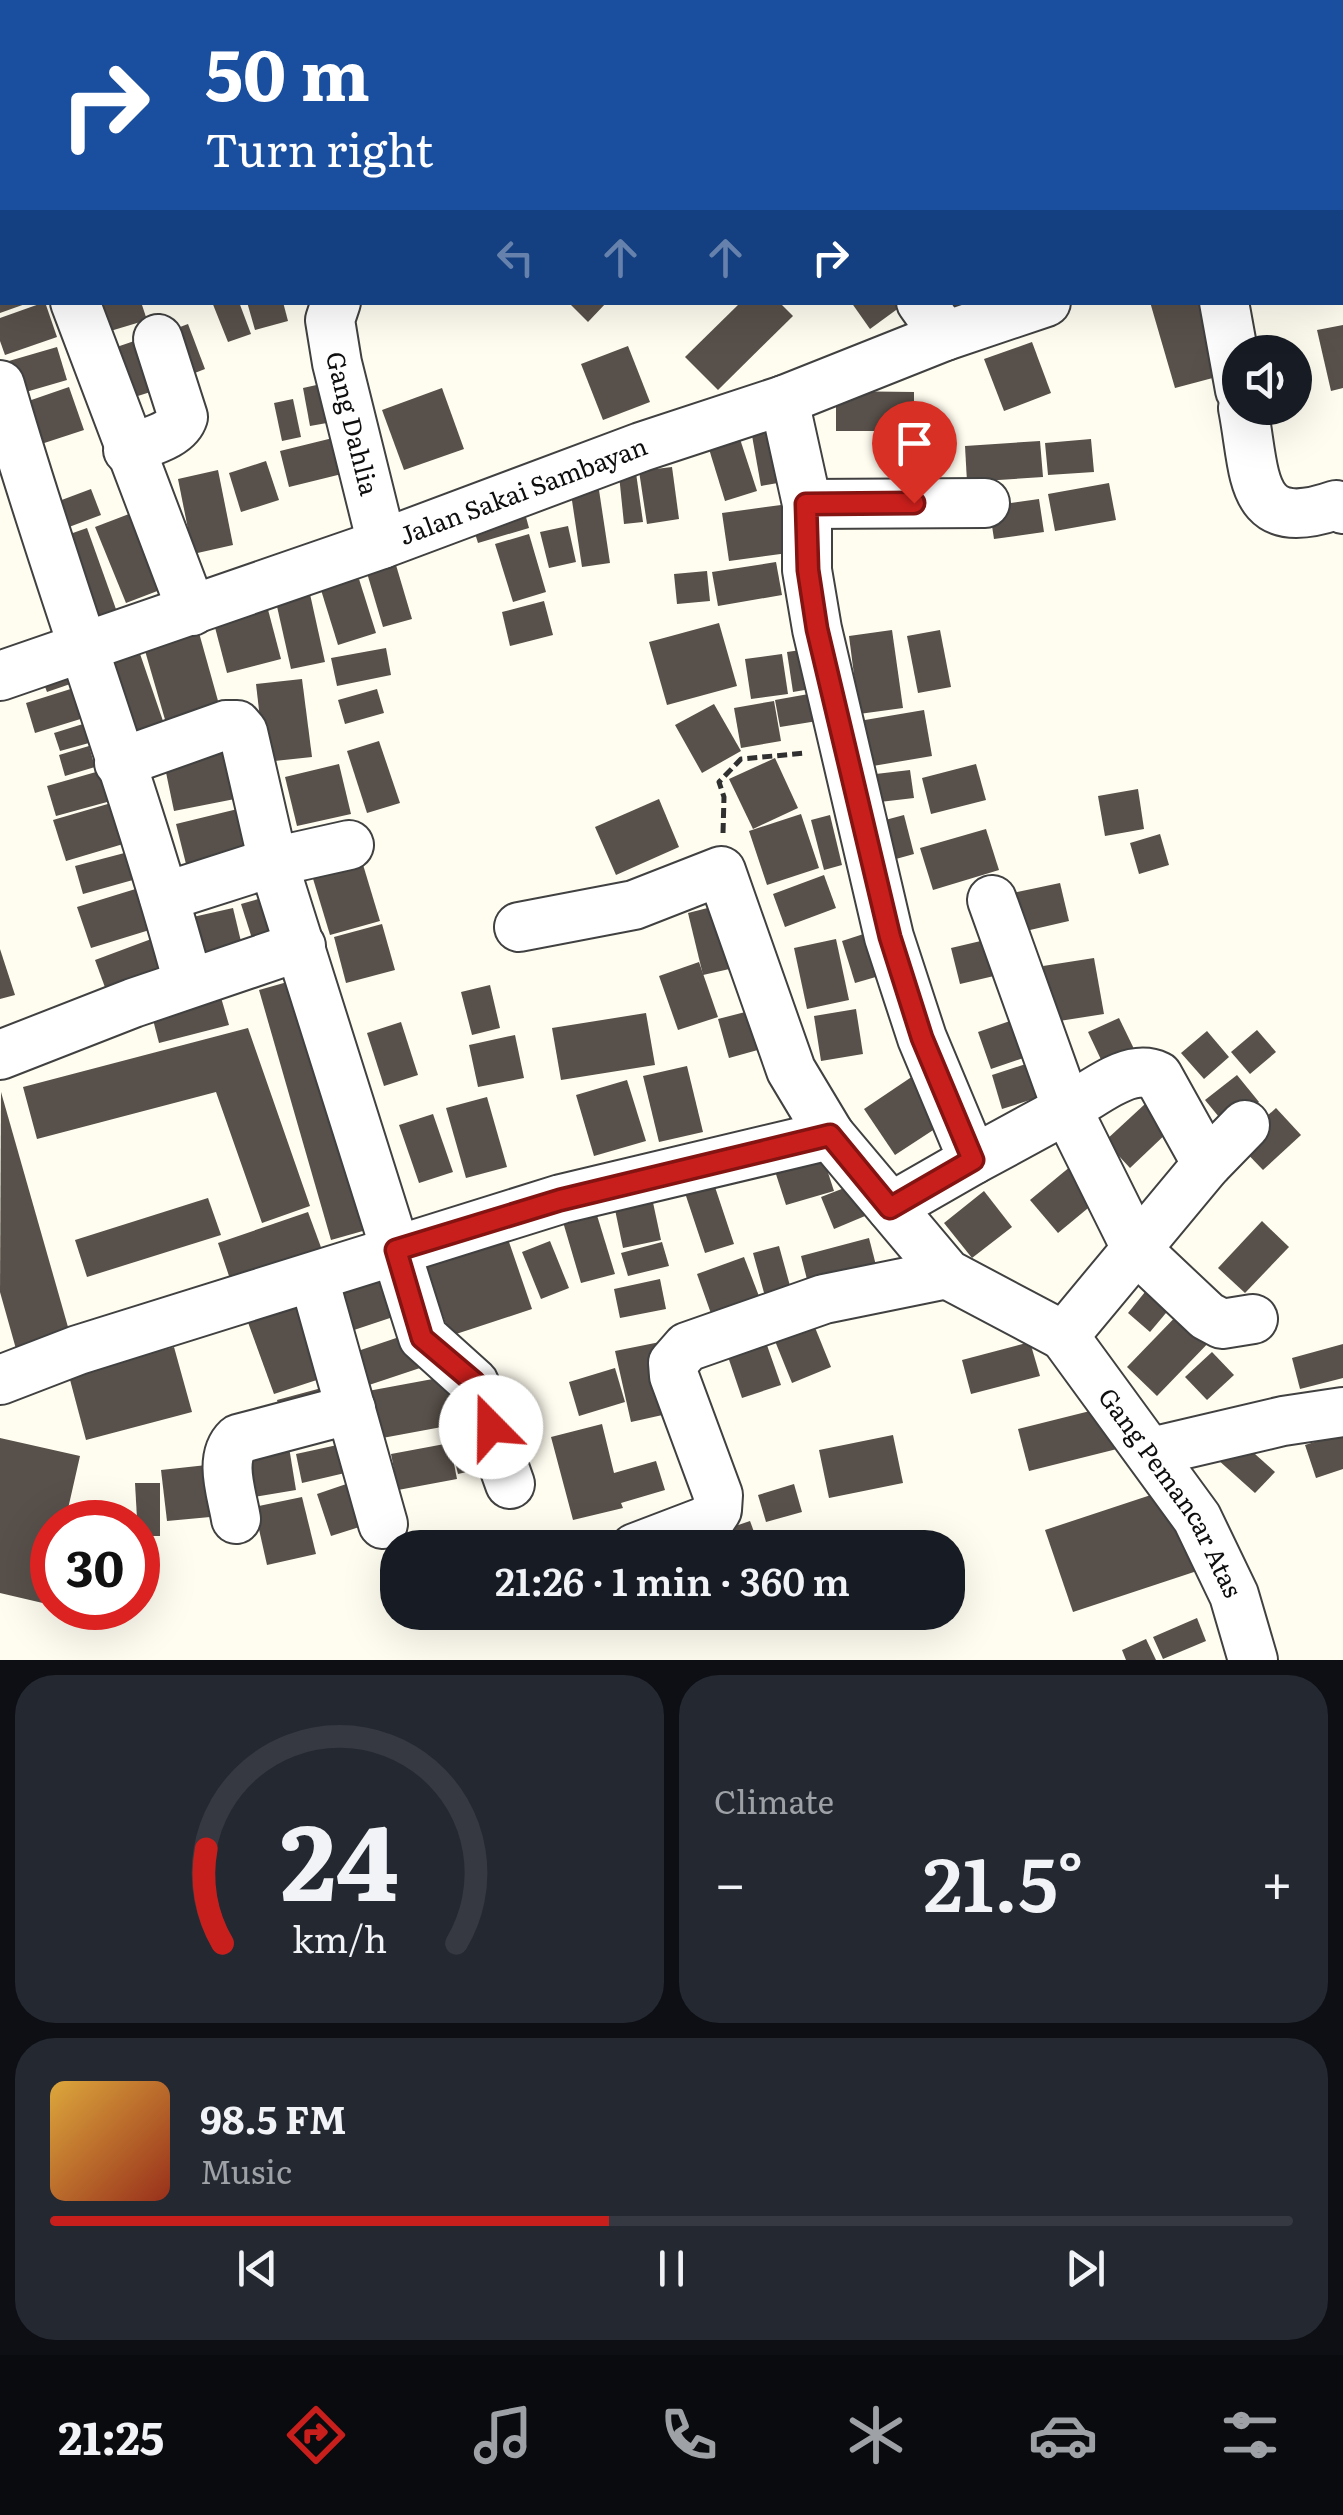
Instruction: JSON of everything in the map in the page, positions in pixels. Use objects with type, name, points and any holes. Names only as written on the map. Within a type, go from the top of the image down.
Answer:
[{"type":"street","points":[[76,305],[192,612]]},
{"type":"street","name":"Gang Dahlia","points":[[335,305],[330,320],[337,363],[382,544]]},
{"type":"street","name":"Jalan Sakai Sambayan","points":[[0,676],[192,612],[641,447],[784,400],[933,319],[1026,305]]},
{"type":"street","points":[[1225,305],[1230,335]]},
{"type":"street","points":[[128,450],[174,430],[182,422],[158,339]]},
{"type":"street","points":[[0,385],[183,964]]},
{"type":"street","points":[[784,400],[806,504],[812,600],[890,937],[922,1038],[973,1160]]},
{"type":"street","points":[[1247,425],[1266,503],[1278,513],[1295,514],[1336,505],[1343,510]]},
{"type":"street","points":[[806,504],[985,502]]},
{"type":"street","points":[[120,763],[226,724],[237,726],[242,732],[274,862],[422,1338],[474,1382],[510,1484]]},
{"type":"street","points":[[164,897],[274,862],[349,845]]},
{"type":"street","points":[[519,928],[634,905],[720,871],[791,1070],[830,1135],[948,1274],[1064,1336],[1207,1164],[1245,1125]]},
{"type":"street","points":[[992,900],[1066,1108],[1137,1250],[1207,1316],[1222,1324],[1253,1319]]},
{"type":"street","points":[[0,1055],[301,946]]},
{"type":"street","points":[[890,1208],[1134,1072],[1147,1071],[1158,1076],[1207,1164]]},
{"type":"street","points":[[0,1380],[78,1350],[560,1200],[830,1135]]},
{"type":"street","points":[[682,1530],[711,1519],[718,1510],[718,1495],[674,1376],[673,1363],[686,1347],[824,1299],[948,1274]]},
{"type":"street","points":[[314,1279],[383,1524]]},
{"type":"street","name":"Gang Pemancar Atas","points":[[1064,1336],[1196,1518],[1234,1595],[1253,1660]]},
{"type":"street","points":[[236,1519],[226,1459],[229,1447],[238,1439],[351,1409]]},
{"type":"street","points":[[1151,1452],[1284,1421],[1343,1412]]},
{"type":"path","points":[[720,871],[724,797],[719,782],[730,770],[742,760],[846,748]]},
{"type":"building","points":[[0,305],[22,305],[0,313]]},
{"type":"building","points":[[46,305],[57,337],[5,355],[0,341],[0,318]]},
{"type":"building","points":[[98,305],[142,305],[147,320],[107,332]]},
{"type":"building","points":[[213,305],[240,305],[251,334],[228,342]]},
{"type":"building","points":[[248,305],[284,305],[288,321],[255,330]]},
{"type":"building","points":[[571,305],[604,305],[588,322]]},
{"type":"building","points":[[738,305],[782,305],[793,316],[718,390],[685,357]]},
{"type":"building","points":[[853,305],[903,305],[870,329]]},
{"type":"building","points":[[1151,305],[1204,305],[1222,376],[1175,388]]},
{"type":"building","points":[[188,324],[205,369],[182,378],[164,333]]},
{"type":"building","points":[[1343,325],[1343,388],[1331,391],[1317,330]]},
{"type":"building","points":[[143,338],[160,389],[125,400],[108,350]]},
{"type":"building","points":[[1032,342],[1051,393],[1004,411],[984,359]]},
{"type":"building","points":[[628,346],[650,402],[603,420],[581,364]]},
{"type":"building","points":[[57,347],[67,380],[12,396],[2,363]]},
{"type":"building","points":[[330,382],[338,421],[310,426],[303,388]]},
{"type":"building","points":[[69,387],[84,430],[29,448],[14,406]]},
{"type":"building","points":[[442,388],[464,449],[404,470],[382,410]]},
{"type":"building","points":[[836,391],[914,392],[914,431],[836,431]]},
{"type":"building","points":[[293,399],[301,437],[282,441],[274,403]]},
{"type":"building","points":[[784,424],[795,480],[761,486],[751,430]]},
{"type":"building","points":[[345,435],[354,471],[289,487],[280,451]]},
{"type":"building","points":[[740,439],[757,491],[725,501],[709,449]]},
{"type":"building","points":[[1091,439],[1094,472],[1048,475],[1045,443]]},
{"type":"building","points":[[1040,441],[1043,477],[967,482],[965,446]]},
{"type":"building","points":[[266,461],[279,500],[241,512],[229,473]]},
{"type":"building","points":[[672,467],[679,519],[647,524],[639,471]]},
{"type":"building","points":[[218,470],[233,545],[193,554],[178,479]]},
{"type":"building","points":[[636,473],[643,522],[624,524],[619,475]]},
{"type":"building","points":[[1109,483],[1116,520],[1055,531],[1048,494]]},
{"type":"building","points":[[91,489],[101,515],[61,530],[51,504]]},
{"type":"building","points":[[599,490],[610,563],[582,567],[571,494]]},
{"type":"building","points":[[1039,499],[1044,532],[994,539],[989,506]]},
{"type":"building","points":[[781,505],[788,553],[729,561],[722,513]]},
{"type":"building","points":[[523,506],[529,528],[478,543],[471,521]]},
{"type":"building","points":[[129,514],[160,590],[126,603],[95,527]]},
{"type":"building","points":[[568,526],[576,562],[549,568],[540,532]]},
{"type":"building","points":[[87,528],[117,612],[82,624],[53,540]]},
{"type":"building","points":[[529,534],[546,592],[513,602],[495,544]]},
{"type":"building","points":[[776,562],[782,595],[718,606],[712,572]]},
{"type":"building","points":[[396,565],[412,619],[383,627],[367,573]]},
{"type":"building","points":[[707,571],[710,601],[677,604],[674,574]]},
{"type":"building","points":[[359,579],[376,633],[338,645],[321,590]]},
{"type":"building","points":[[308,585],[325,662],[291,669],[274,593]]},
{"type":"building","points":[[544,601],[553,635],[510,646],[502,612]]},
{"type":"building","points":[[266,602],[281,659],[227,673],[212,616]]},
{"type":"building","points":[[196,622],[220,708],[166,723],[141,637]]},
{"type":"building","points":[[719,623],[737,686],[667,705],[649,642]]},
{"type":"building","points":[[892,630],[903,708],[859,714],[849,636]]},
{"type":"building","points":[[940,630],[951,687],[918,693],[907,636]]},
{"type":"building","points":[[821,647],[828,686],[793,692],[787,652]]},
{"type":"building","points":[[138,648],[163,721],[133,731],[109,658]]},
{"type":"building","points":[[386,648],[391,675],[337,686],[331,658]]},
{"type":"building","points":[[782,654],[788,694],[751,699],[745,659]]},
{"type":"building","points":[[65,655],[76,682],[47,692],[37,665]]},
{"type":"building","points":[[302,679],[312,757],[265,762],[256,684]]},
{"type":"building","points":[[77,687],[87,717],[35,733],[26,703]]},
{"type":"building","points":[[377,689],[384,713],[345,724],[338,700]]},
{"type":"building","points":[[831,690],[836,718],[780,727],[775,700]]},
{"type":"building","points":[[774,701],[781,741],[741,748],[734,708]]},
{"type":"building","points":[[714,704],[741,751],[702,773],[675,725]]},
{"type":"building","points":[[924,710],[932,756],[867,767],[859,721]]},
{"type":"building","points":[[83,724],[89,743],[60,751],[54,733]]},
{"type":"building","points":[[379,741],[400,803],[367,813],[347,751]]},
{"type":"building","points":[[240,743],[250,796],[174,811],[163,758]]},
{"type":"building","points":[[89,746],[95,767],[65,776],[59,755]]},
{"type":"building","points":[[775,758],[798,808],[753,829],[729,779]]},
{"type":"building","points":[[339,764],[351,814],[297,826],[285,777]]},
{"type":"building","points":[[976,764],[986,800],[931,814],[922,778]]},
{"type":"building","points":[[110,768],[118,799],[56,816],[47,786]]},
{"type":"building","points":[[910,770],[914,798],[871,803],[867,775]]},
{"type":"building","points":[[1138,789],[1144,829],[1105,836],[1098,796]]},
{"type":"building","points":[[659,799],[679,847],[616,875],[595,827]]},
{"type":"building","points":[[118,801],[130,842],[66,861],[53,820]]},
{"type":"building","points":[[254,805],[266,852],[188,872],[176,824]]},
{"type":"building","points":[[801,814],[819,868],[767,885],[749,831]]},
{"type":"building","points":[[830,815],[842,865],[824,870],[811,820]]},
{"type":"building","points":[[904,815],[914,854],[885,862],[874,823]]},
{"type":"building","points":[[986,829],[999,870],[933,890],[920,848]]},
{"type":"building","points":[[1160,834],[1169,865],[1139,874],[1130,843]]},
{"type":"building","points":[[132,851],[140,878],[83,894],[75,866]]},
{"type":"building","points":[[361,858],[380,921],[330,935],[311,872]]},
{"type":"building","points":[[824,875],[836,908],[785,927],[773,894]]},
{"type":"building","points":[[1060,883],[1069,921],[1017,933],[1008,894]]},
{"type":"building","points":[[142,887],[156,928],[91,948],[77,907]]},
{"type":"building","points":[[279,893],[294,943],[257,954],[241,904]]},
{"type":"building","points":[[731,902],[747,965],[703,975],[688,913]]},
{"type":"building","points":[[233,908],[244,954],[204,963],[193,917]]},
{"type":"building","points":[[382,924],[395,970],[346,983],[334,937]]},
{"type":"building","points":[[879,929],[893,972],[855,983],[842,941]]},
{"type":"building","points":[[162,935],[178,974],[110,1001],[95,960]]},
{"type":"building","points":[[1002,936],[1011,972],[960,984],[951,948]]},
{"type":"building","points":[[836,939],[849,1000],[807,1009],[794,948]]},
{"type":"building","points":[[0,949],[15,995],[0,999]]},
{"type":"building","points":[[1094,958],[1104,1014],[1053,1022],[1043,966]]},
{"type":"building","points":[[699,962],[718,1017],[678,1030],[659,976]]},
{"type":"building","points":[[305,977],[377,1227],[331,1240],[259,990]]},
{"type":"building","points":[[490,985],[500,1028],[472,1035],[461,992]]},
{"type":"building","points":[[220,994],[229,1025],[159,1043],[151,1012]]},
{"type":"building","points":[[757,1009],[768,1047],[729,1058],[718,1019]]},
{"type":"building","points":[[856,1009],[863,1054],[821,1061],[814,1016]]},
{"type":"building","points":[[646,1013],[655,1065],[561,1080],[552,1028]]},
{"type":"building","points":[[1030,1014],[1044,1051],[991,1069],[978,1032]]},
{"type":"building","points":[[1119,1018],[1136,1053],[1105,1068],[1088,1032]]},
{"type":"building","points":[[401,1022],[418,1075],[384,1086],[367,1033]]},
{"type":"building","points":[[248,1028],[310,1206],[262,1223],[216,1092],[37,1139],[23,1087]]},
{"type":"building","points":[[1257,1030],[1276,1052],[1250,1074],[1231,1052]]},
{"type":"building","points":[[1207,1031],[1229,1057],[1204,1079],[1181,1053]]},
{"type":"building","points":[[515,1035],[524,1078],[478,1087],[469,1045]]},
{"type":"building","points":[[1041,1059],[1052,1093],[1002,1109],[992,1075]]},
{"type":"building","points":[[687,1066],[703,1132],[659,1142],[643,1076]]},
{"type":"building","points":[[916,1074],[947,1121],[895,1155],[864,1109]]},
{"type":"building","points":[[1237,1075],[1259,1102],[1228,1128],[1205,1100]]},
{"type":"building","points":[[627,1080],[646,1141],[594,1156],[576,1095]]},
{"type":"building","points":[[1,1092],[70,1334],[16,1349],[0,1292]]},
{"type":"building","points":[[487,1097],[507,1167],[466,1178],[446,1108]]},
{"type":"building","points":[[1145,1104],[1170,1130],[1130,1168],[1105,1141]]},
{"type":"building","points":[[1276,1108],[1301,1135],[1263,1170],[1237,1143]]},
{"type":"building","points":[[433,1114],[453,1172],[419,1183],[399,1125]]},
{"type":"building","points":[[820,1148],[834,1191],[786,1205],[772,1162]]},
{"type":"building","points":[[1071,1166],[1099,1199],[1058,1233],[1030,1200]]},
{"type":"building","points":[[712,1178],[734,1244],[705,1253],[683,1187]]},
{"type":"building","points":[[852,1185],[865,1216],[834,1229],[821,1197]]},
{"type":"building","points":[[984,1191],[1012,1227],[972,1258],[944,1223]]},
{"type":"building","points":[[651,1193],[661,1240],[623,1248],[613,1200]]},
{"type":"building","points":[[208,1198],[221,1235],[87,1277],[75,1240]]},
{"type":"building","points":[[308,1212],[322,1250],[231,1282],[218,1243]]},
{"type":"building","points":[[596,1212],[615,1274],[581,1283],[563,1222]]},
{"type":"building","points":[[1262,1221],[1289,1247],[1245,1293],[1218,1268]]},
{"type":"building","points":[[869,1238],[879,1277],[811,1295],[801,1256]]},
{"type":"building","points":[[508,1239],[532,1309],[450,1336],[426,1267]]},
{"type":"building","points":[[550,1241],[569,1288],[541,1299],[522,1252]]},
{"type":"building","points":[[662,1242],[669,1266],[628,1276],[621,1253]]},
{"type":"building","points":[[779,1246],[792,1293],[766,1300],[753,1253]]},
{"type":"building","points":[[744,1257],[762,1304],[714,1322],[697,1274]]},
{"type":"building","points":[[392,1276],[405,1313],[339,1335],[327,1297]]},
{"type":"building","points":[[660,1279],[666,1309],[620,1318],[614,1289]]},
{"type":"building","points":[[1149,1287],[1171,1307],[1150,1332],[1128,1313]]},
{"type":"building","points":[[304,1297],[332,1375],[274,1394],[246,1317]]},
{"type":"building","points":[[1185,1307],[1215,1336],[1157,1396],[1127,1367]]},
{"type":"building","points":[[814,1325],[831,1367],[792,1383],[775,1341]]},
{"type":"building","points":[[762,1331],[781,1385],[742,1398],[724,1345]]},
{"type":"building","points":[[408,1334],[420,1368],[360,1388],[349,1354]]},
{"type":"building","points":[[660,1342],[676,1412],[631,1422],[615,1351]]},
{"type":"building","points":[[1030,1342],[1040,1376],[971,1394],[962,1360]]},
{"type":"building","points":[[1343,1344],[1343,1378],[1300,1389],[1292,1358]]},
{"type":"building","points":[[174,1347],[192,1412],[86,1440],[69,1376]]},
{"type":"building","points":[[1212,1352],[1234,1375],[1207,1400],[1185,1377]]},
{"type":"building","points":[[615,1368],[625,1402],[579,1416],[569,1382]]},
{"type":"building","points":[[449,1376],[458,1424],[377,1439],[368,1391]]},
{"type":"building","points":[[329,1386],[334,1403],[282,1418],[277,1400]]},
{"type":"building","points":[[1106,1407],[1117,1449],[1029,1471],[1018,1429]]},
{"type":"building","points":[[602,1424],[614,1473],[656,1461],[665,1490],[621,1503],[623,1508],[573,1520],[551,1437]]},
{"type":"building","points":[[1343,1433],[1343,1469],[1316,1478],[1305,1445]]},
{"type":"building","points":[[893,1435],[903,1483],[829,1498],[819,1450]]},
{"type":"building","points":[[1236,1437],[1275,1472],[1255,1493],[1217,1459]]},
{"type":"building","points":[[0,1438],[80,1456],[70,1500],[30,1500],[30,1600],[0,1593]]},
{"type":"building","points":[[288,1441],[296,1490],[248,1498],[240,1449]]},
{"type":"building","points":[[351,1442],[358,1470],[302,1483],[296,1454]]},
{"type":"building","points":[[450,1443],[457,1479],[398,1490],[391,1454]]},
{"type":"building","points":[[488,1443],[493,1466],[458,1474],[452,1450]]},
{"type":"building","points":[[216,1464],[221,1516],[167,1521],[161,1470]]},
{"type":"building","points":[[358,1480],[372,1523],[331,1536],[317,1494]]},
{"type":"building","points":[[135,1483],[160,1483],[160,1500],[136,1500]]},
{"type":"building","points":[[794,1484],[802,1512],[766,1522],[758,1495]]},
{"type":"building","points":[[1169,1489],[1197,1571],[1073,1612],[1045,1530]]},
{"type":"building","points":[[302,1497],[316,1554],[267,1565],[254,1507]]},
{"type":"building","points":[[750,1521],[753,1530],[724,1530]]},
{"type":"building","points":[[1197,1618],[1206,1641],[1163,1659],[1153,1637]]},
{"type":"building","points":[[1146,1639],[1156,1660],[1126,1660],[1122,1650]]},
{"type":"route","points":[[491,1427],[474,1382],[422,1338],[396,1250],[560,1200],[830,1135],[890,1208],[973,1160],[922,1038],[890,937],[817,629],[808,570],[806,504],[914,503]]}]
